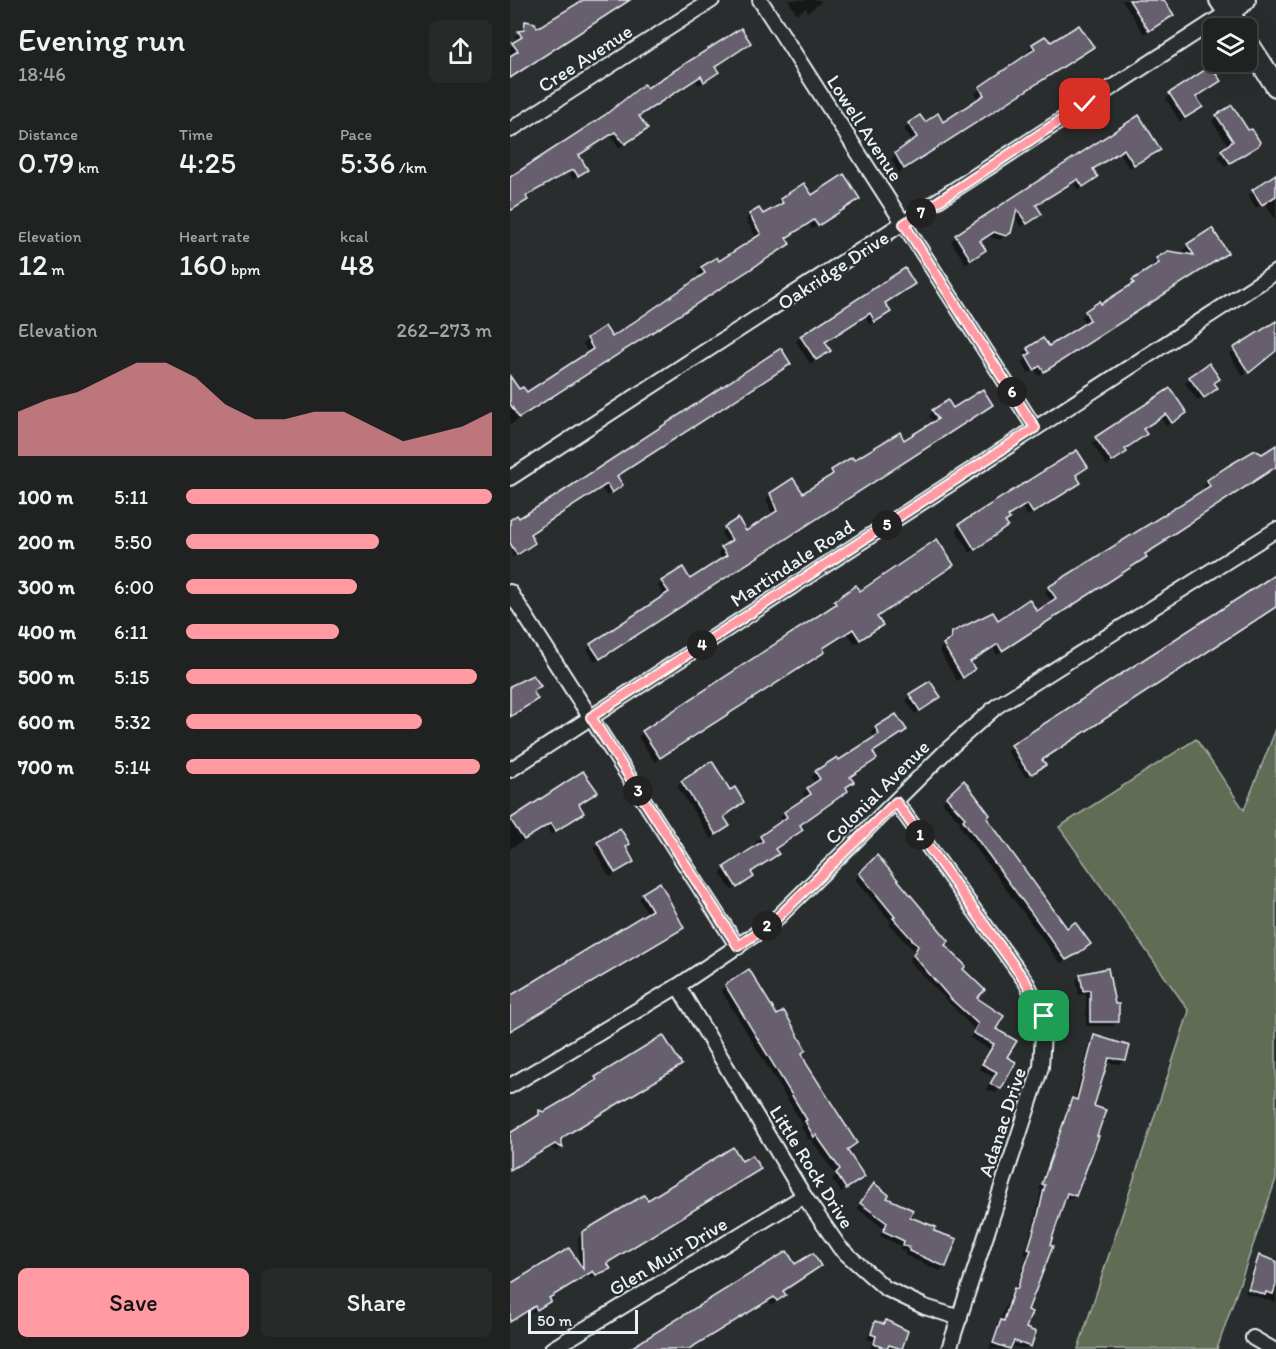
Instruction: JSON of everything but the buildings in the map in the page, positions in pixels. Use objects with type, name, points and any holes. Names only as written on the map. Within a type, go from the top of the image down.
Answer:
[{"type":"street","name":"Cree Avenue","points":[[510,130],[712,0]]},
{"type":"street","name":"Lowell Avenue","points":[[760,0],[1035,428]]},
{"type":"street","name":"Oakridge Drive","points":[[510,478],[904,224],[1224,6],[1245,0]]},
{"type":"street","points":[[1257,57],[1276,86]]},
{"type":"street","name":"Martindale Road","points":[[510,770],[1276,272]]},
{"type":"street","name":"Colonial Avenue","points":[[510,1086],[678,986],[772,923],[946,751],[997,706],[1276,530]]},
{"type":"street","points":[[510,592],[738,946]]},
{"type":"street","name":"Adanac Drive","points":[[896,802],[1026,982],[1044,1016],[1041,1067],[949,1349]]},
{"type":"street","name":"Little Rock Drive","points":[[678,986],[804,1196],[840,1248],[885,1288],[925,1307],[960,1318]]},
{"type":"street","name":"Glen Muir Drive","points":[[552,1349],[804,1196]]},
{"type":"street","points":[[1253,1338],[1272,1349]]},
{"type":"green space","points":[[1276,729],[1276,1179],[1217,1349],[1078,1349],[1189,1011],[1059,827],[1196,739],[1244,810]]},
{"type":"route","points":[[1044,1016],[1026,982],[896,802],[772,923],[738,946],[591,717],[1035,428],[904,224],[1085,104]]}]
